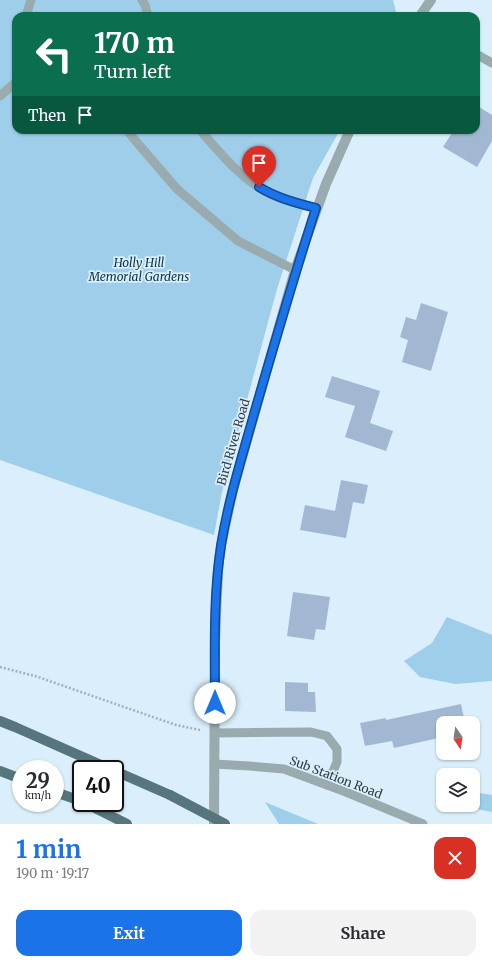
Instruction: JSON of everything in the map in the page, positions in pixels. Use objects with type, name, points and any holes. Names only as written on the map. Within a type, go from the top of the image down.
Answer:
[{"type":"main road","points":[[0,721],[90,760]]},
{"type":"main road","points":[[0,771],[12,776]]},
{"type":"main road","points":[[124,775],[170,795],[225,824]]},
{"type":"main road","points":[[103,812],[127,824]]},
{"type":"street","points":[[423,12],[431,0]]},
{"type":"street","name":"Bird River Road","points":[[214,824],[216,598],[221,545],[233,490],[295,270],[316,208],[348,134]]},
{"type":"lane","points":[[27,12],[31,0]]},
{"type":"lane","points":[[142,0],[147,12]]},
{"type":"lane","points":[[480,56],[492,63]]},
{"type":"lane","points":[[0,96],[12,86]]},
{"type":"lane","points":[[130,134],[177,189],[238,241],[295,270]]},
{"type":"lane","points":[[204,134],[250,181],[269,193],[289,201],[316,208]]},
{"type":"lane","points":[[215,733],[311,732],[327,736],[337,749],[337,762],[327,785]]},
{"type":"lane","name":"Sub Station Road","points":[[214,764],[284,769],[422,824]]},
{"type":"path","points":[[0,667],[34,676],[176,725],[215,733]]},
{"type":"green space","name":"Holly Hill Memorial Gardens","points":[[0,0],[393,0],[396,12],[12,12],[12,134],[338,134],[313,178],[277,289],[222,492],[214,535],[0,460]]},
{"type":"green space","points":[[447,617],[492,635],[492,681],[455,684],[420,677],[404,661],[432,643]]},
{"type":"green space","points":[[480,793],[492,795],[492,812],[480,810]]},
{"type":"green space","points":[[265,802],[318,824],[279,824]]},
{"type":"building","points":[[480,108],[492,115],[492,141],[477,167],[443,147],[451,134],[480,134]]},
{"type":"building","points":[[421,303],[448,312],[431,371],[402,362],[408,340],[400,337],[406,317],[416,320]]},
{"type":"building","points":[[332,376],[380,391],[370,423],[393,431],[386,451],[345,437],[355,406],[325,397]]},
{"type":"building","points":[[341,480],[368,485],[364,504],[353,502],[346,538],[300,530],[305,505],[335,511]]},
{"type":"building","points":[[293,592],[330,597],[325,630],[316,629],[314,640],[287,636]]},
{"type":"building","points":[[285,682],[308,683],[308,692],[315,692],[316,712],[285,711]]},
{"type":"building","points":[[461,704],[464,716],[436,716],[436,739],[394,748],[392,741],[365,746],[360,723],[386,718],[386,720]]},
{"type":"route","points":[[215,703],[216,598],[218,569],[224,530],[233,490],[295,270],[316,208],[289,201],[269,193],[259,187]]}]
